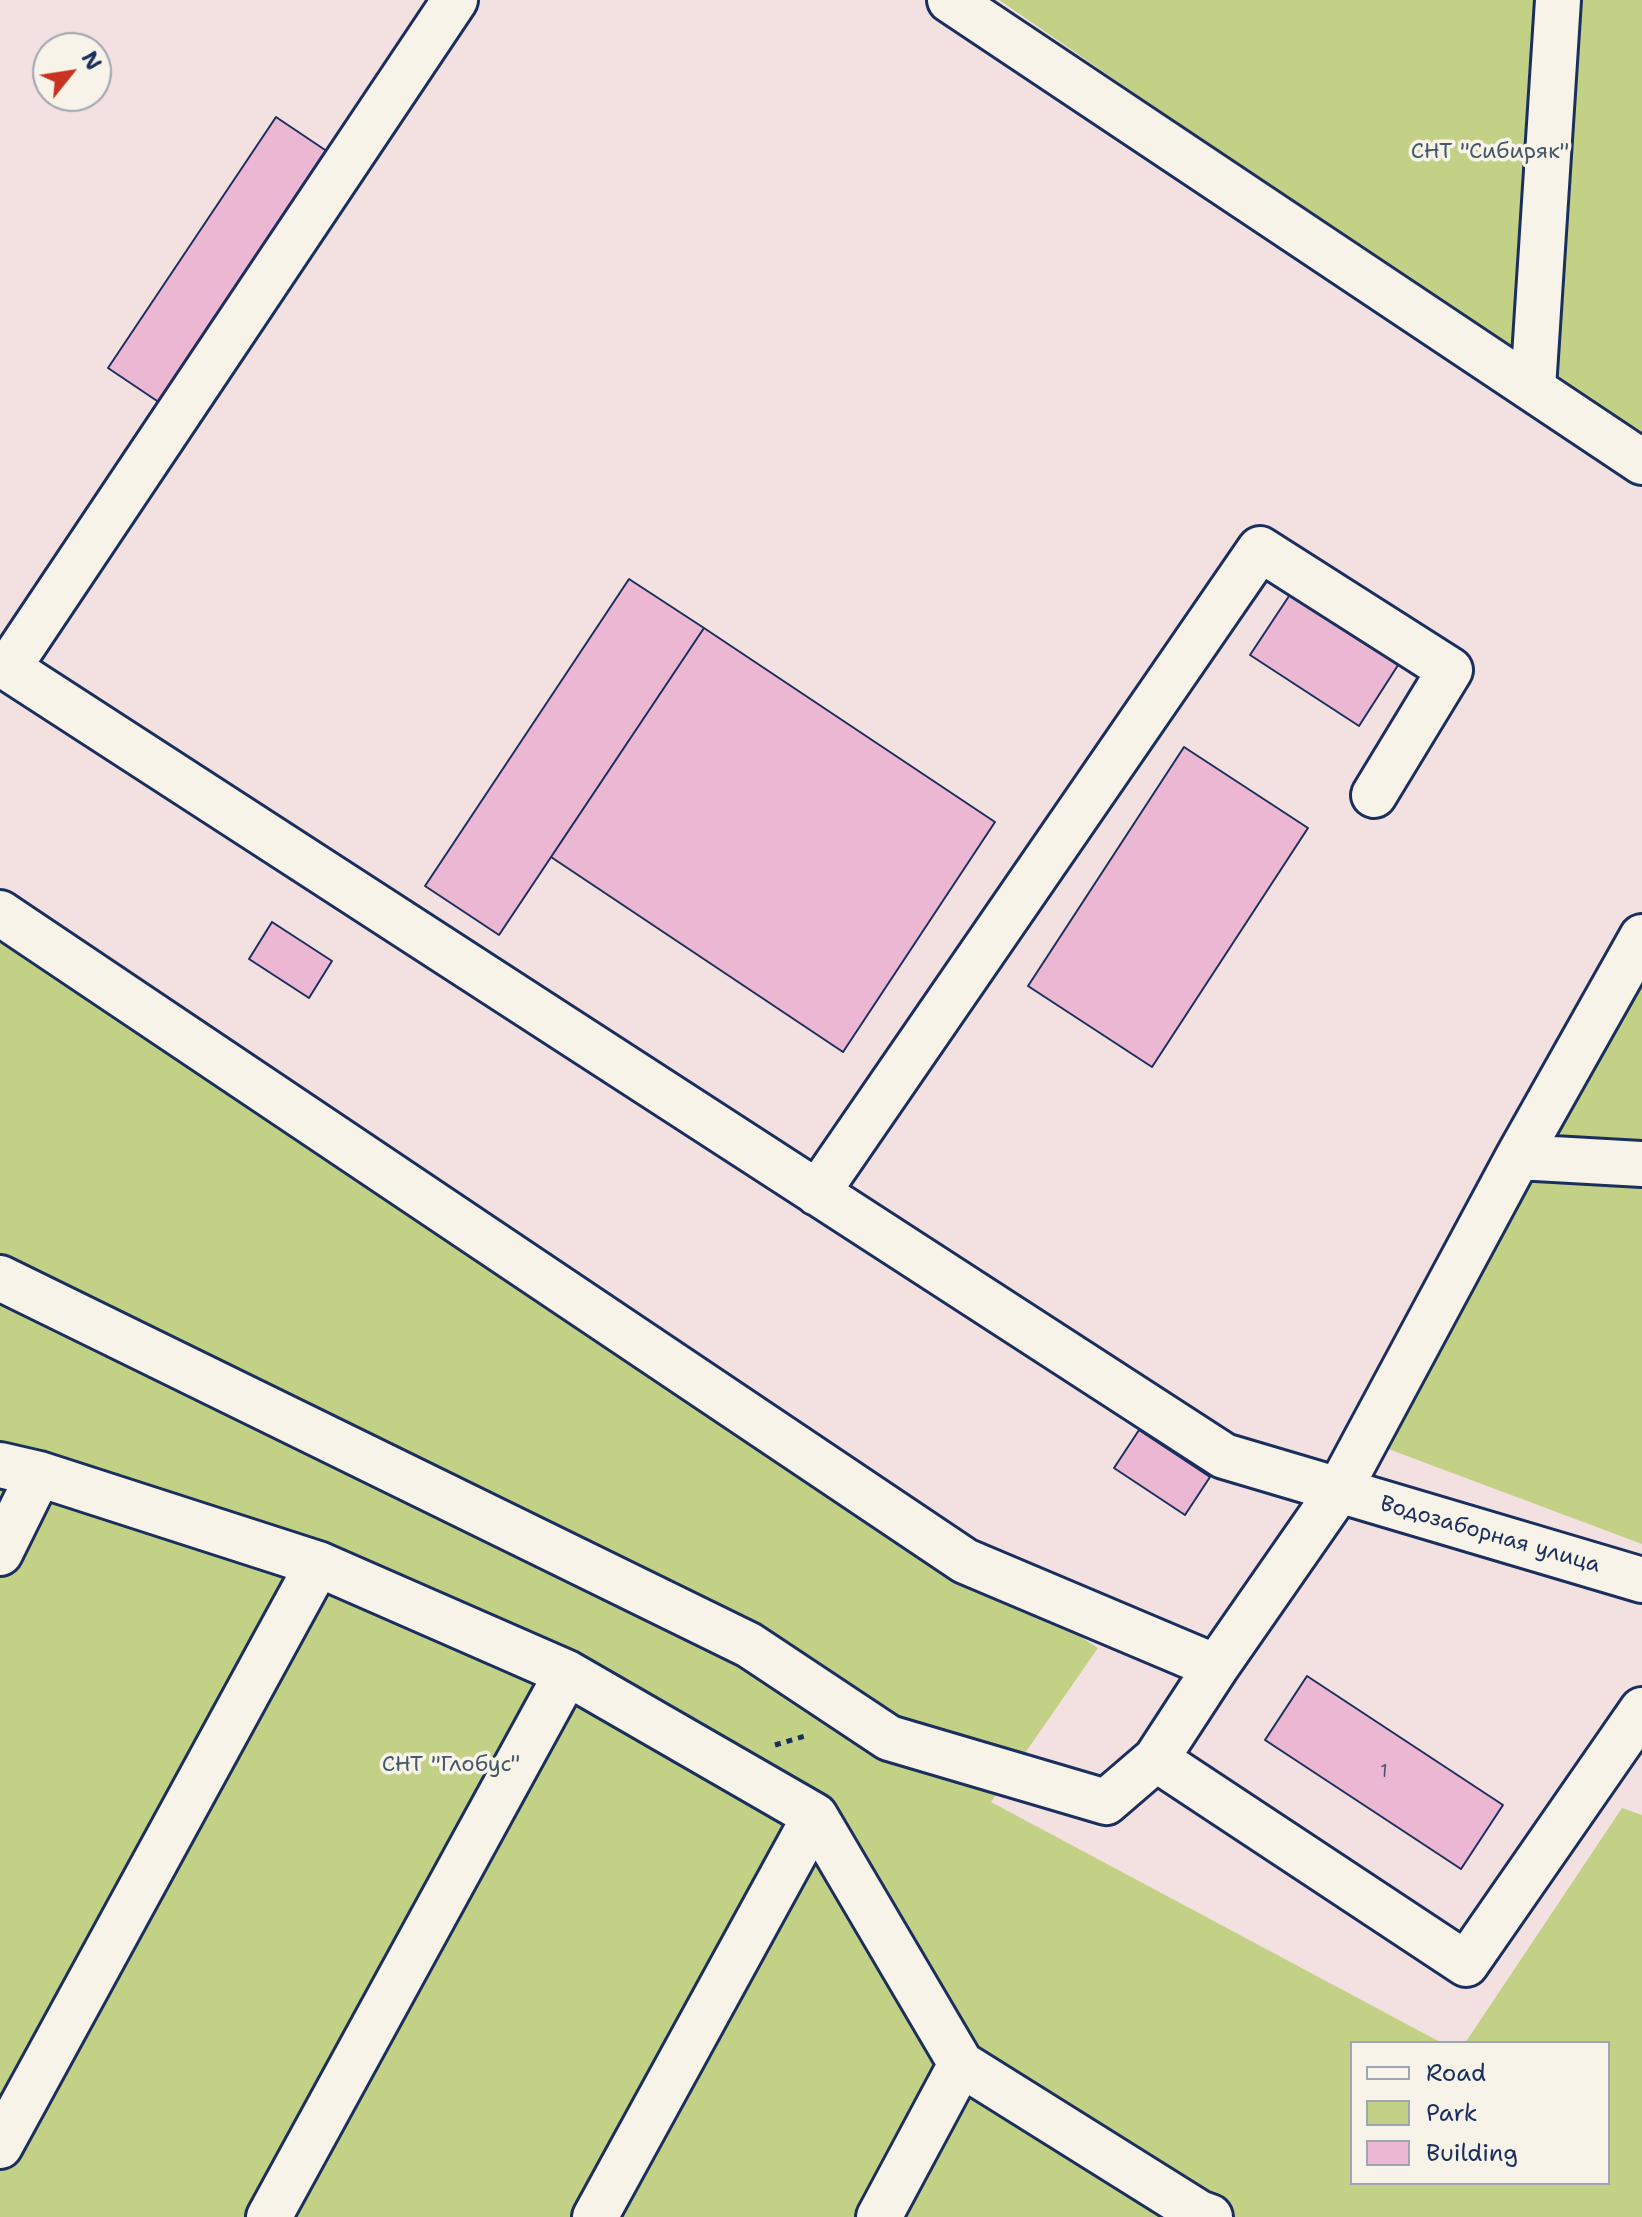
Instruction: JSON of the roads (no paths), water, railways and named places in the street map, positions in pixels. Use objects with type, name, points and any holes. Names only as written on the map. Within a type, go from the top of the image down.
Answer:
[{"type":"lane","name":"Водозаборная улица","points":[[455,0],[8,668],[1224,1456],[1642,1580]]},
{"type":"lane","points":[[950,0],[1642,462]]},
{"type":"lane","points":[[1533,388],[1558,0]]},
{"type":"lane","points":[[817,1193],[1260,549],[1450,670],[1374,795]]},
{"type":"lane","points":[[0,913],[965,1561],[1216,1667]]},
{"type":"lane","points":[[0,1278],[749,1645],[889,1738],[1106,1802],[1156,1759],[1339,1490],[1518,1157],[1642,937]]},
{"type":"lane","points":[[1518,1157],[1642,1164]]},
{"type":"lane","points":[[0,1553],[20,1469],[318,1564],[567,1673],[815,1816],[961,2064],[1202,2216]]},
{"type":"lane","points":[[0,2146],[318,1564]]},
{"type":"lane","points":[[269,2217],[567,1673]]},
{"type":"lane","points":[[1156,1759],[1466,1964],[1642,1710]]},
{"type":"lane","points":[[595,2217],[815,1816]]},
{"type":"lane","points":[[879,2217],[961,2064]]},
{"type":"park label","name":"СНТ \"Сибиряк\"","points":[[1490,152]]},
{"type":"park label","name":"СНТ \"Глобус\"","points":[[451,1765]]}]
